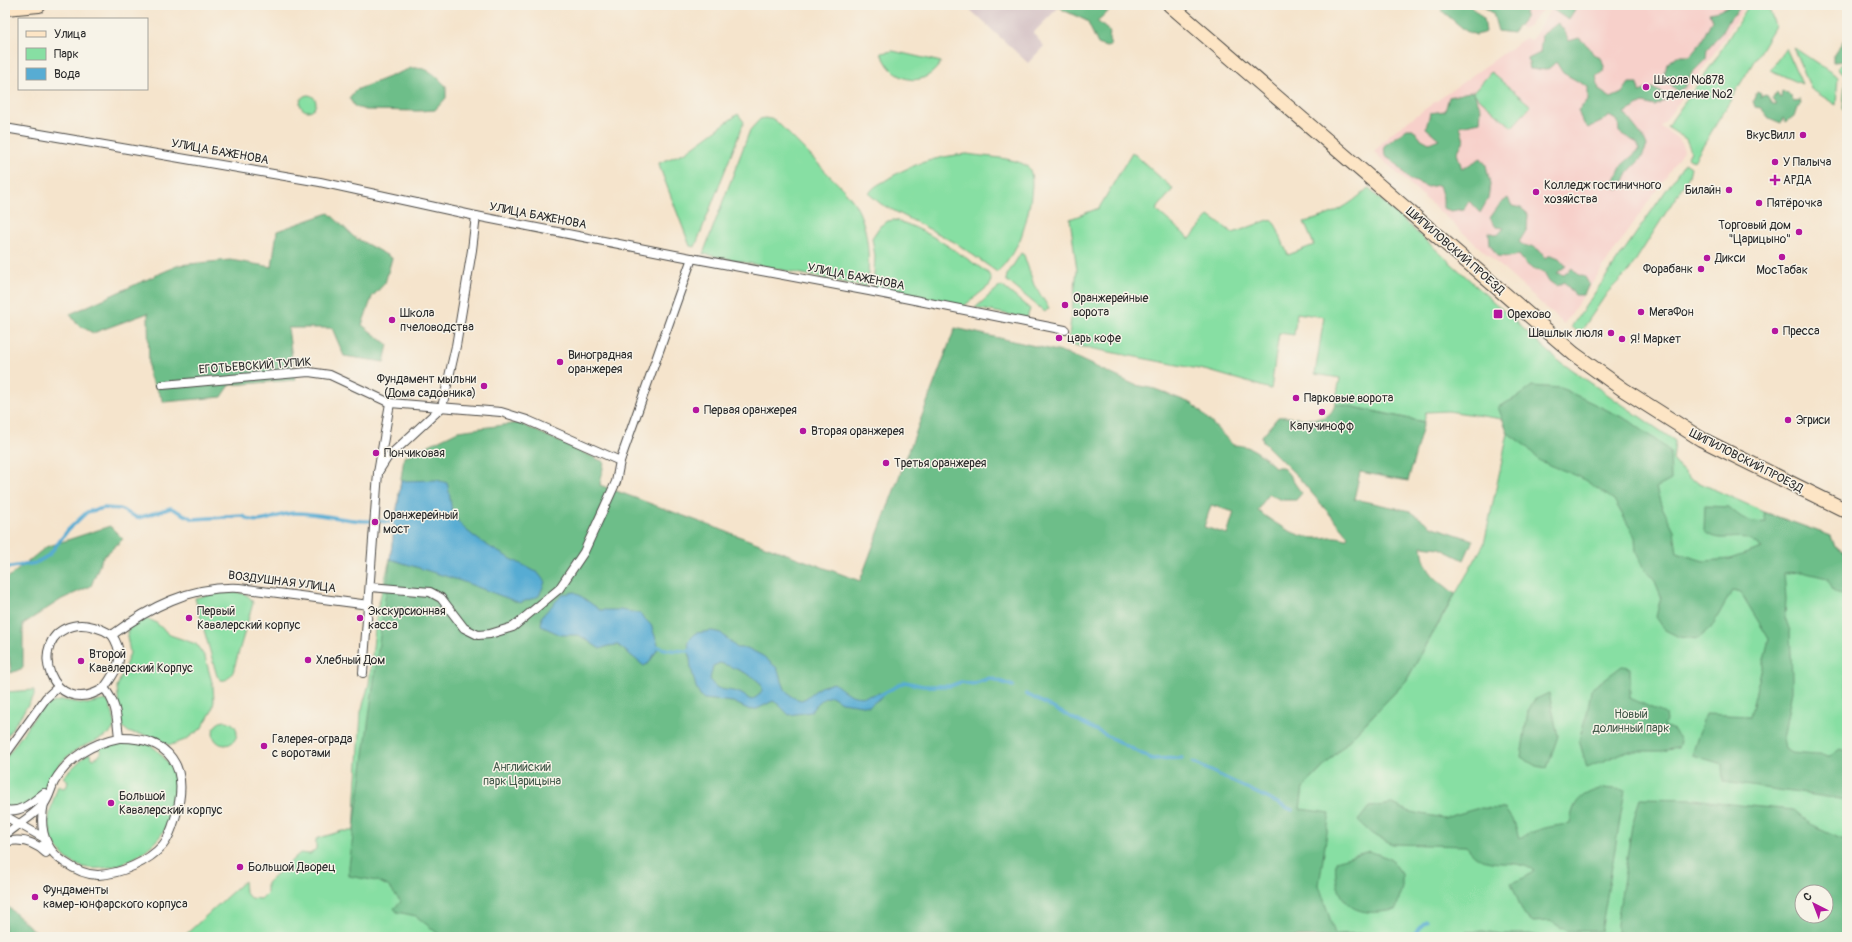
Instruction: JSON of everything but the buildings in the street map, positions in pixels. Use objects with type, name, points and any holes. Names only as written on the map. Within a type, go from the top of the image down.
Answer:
[{"type":"main road","points":[[5,8],[39,5]]},
{"type":"main road","name":"ШИПИЛОВСКИЙ ПРОЕЗД","points":[[1170,5],[1574,354],[1624,390],[1701,439],[1847,511]]},
{"type":"street","name":"УЛИЦА БАЖЕНОВА","points":[[5,128],[320,182],[476,216],[1065,330]]},
{"type":"street","points":[[378,472],[387,458],[442,407],[456,346],[472,250],[476,216]]},
{"type":"street","points":[[370,587],[430,592],[441,598],[464,628],[478,635],[490,634],[513,627],[559,589],[580,557],[616,482],[620,461],[692,258]]},
{"type":"street","name":"ЕГОТЬЕВСКИЙ ТУПИК","points":[[163,385],[309,372],[330,375],[390,404],[501,412],[528,420],[620,461]]},
{"type":"street","points":[[363,672],[378,472],[390,404]]},
{"type":"street","name":"ВОЗДУШНАЯ УЛИЦА","points":[[112,635],[134,619],[159,605],[192,592],[220,587],[239,588],[369,605]]},
{"type":"street","points":[[77,625],[89,625],[112,635],[117,644],[120,657],[116,672],[104,688],[89,695],[78,696],[68,694],[58,687],[51,677],[48,665],[48,649],[54,637],[65,628],[77,625]]},
{"type":"street","points":[[5,755],[46,698],[58,687]]},
{"type":"street","points":[[104,688],[113,700],[116,711],[119,738]]},
{"type":"street","points":[[5,816],[19,824],[41,837],[60,860],[72,868],[84,873],[98,875],[123,870],[154,854],[164,844],[173,827],[180,802],[181,775],[177,766],[166,752],[154,744],[129,738],[119,738],[101,743],[79,754],[66,766],[55,781],[42,805],[19,824],[5,835]]},
{"type":"street","points":[[5,810],[19,810],[29,806],[44,794],[42,805],[41,837],[46,853],[34,843],[22,840],[5,842]]},
{"type":"shaded area","points":[[965,5],[1061,5],[1033,33],[1044,46],[1028,63]]},
{"type":"shaded area","points":[[1507,5],[1546,5],[1530,25],[1522,29]]},
{"type":"shaded area","name":"Колледж гостиничного хозяйcтва","points":[[1553,5],[1746,5],[1718,48],[1661,127],[1679,139],[1684,150],[1564,324],[1374,152],[1390,134],[1525,38],[1532,40]]},
{"type":"green space","points":[[1058,5],[1110,5],[1112,8],[1097,21],[1110,32],[1109,39],[1111,46],[1106,47],[1098,44],[1087,21],[1063,10]]},
{"type":"green space","points":[[1445,5],[1469,5],[1484,19],[1486,32],[1476,35],[1466,31],[1442,11]]},
{"type":"green space","points":[[1481,5],[1526,5],[1525,18],[1513,33],[1498,31],[1493,13]]},
{"type":"green space","points":[[1555,5],[1578,5],[1568,20],[1552,9]]},
{"type":"green space","points":[[1730,5],[1740,5],[1737,12],[1731,17],[1724,30],[1707,49],[1706,59],[1691,74],[1685,87],[1677,92],[1664,76],[1667,64],[1677,56],[1690,56],[1700,44],[1712,20],[1709,13],[1719,11]]},
{"type":"green space","points":[[1749,5],[1761,5],[1769,9],[1775,26],[1694,161],[1688,157],[1691,151],[1686,139],[1667,127],[1713,63]]},
{"type":"green space","points":[[1558,23],[1564,30],[1569,41],[1579,38],[1589,47],[1593,54],[1601,57],[1604,66],[1603,72],[1596,76],[1599,90],[1611,98],[1622,93],[1629,83],[1638,83],[1639,92],[1652,88],[1665,94],[1665,100],[1655,106],[1643,103],[1624,113],[1643,137],[1647,146],[1641,159],[1630,170],[1619,190],[1612,186],[1622,165],[1640,149],[1637,143],[1619,132],[1618,121],[1609,116],[1601,122],[1588,128],[1582,122],[1578,110],[1588,101],[1588,87],[1563,73],[1556,62],[1547,70],[1530,69],[1528,59],[1540,53],[1542,35]]},
{"type":"green space","points":[[1847,35],[1847,61],[1833,62],[1833,56]]},
{"type":"green space","points":[[1793,47],[1838,77],[1836,105],[1811,89]]},
{"type":"green space","points":[[1786,48],[1802,84],[1770,70]]},
{"type":"green space","points":[[893,51],[941,62],[931,74],[911,80],[904,78],[891,69],[881,53]]},
{"type":"green space","points":[[1847,64],[1847,75],[1837,69],[1840,65]]},
{"type":"green space","points":[[411,68],[431,72],[446,86],[446,98],[435,110],[366,110],[355,107],[349,98],[356,90]]},
{"type":"green space","points":[[1491,72],[1531,106],[1512,127],[1473,93]]},
{"type":"green space","points":[[1845,80],[1847,82],[1847,112],[1843,109]]},
{"type":"green space","points":[[1473,91],[1481,109],[1480,122],[1460,126],[1464,140],[1457,153],[1462,169],[1481,158],[1486,165],[1490,184],[1488,199],[1480,213],[1469,201],[1464,209],[1451,211],[1443,208],[1443,198],[1439,185],[1428,187],[1409,179],[1398,165],[1385,156],[1384,146],[1407,129],[1413,129],[1420,138],[1429,143],[1439,139],[1426,128],[1430,113],[1445,111],[1449,97]]},
{"type":"green space","points":[[1782,91],[1790,95],[1794,101],[1800,100],[1801,104],[1797,107],[1794,116],[1786,122],[1783,118],[1781,123],[1769,118],[1761,108],[1755,107],[1753,101],[1757,92],[1761,94],[1760,97],[1766,95],[1772,104],[1776,104],[1772,98],[1777,93],[1781,98]]},
{"type":"green space","points":[[305,95],[311,95],[316,100],[314,109],[311,111],[305,111],[300,106],[300,100]]},
{"type":"green space","points":[[738,114],[744,122],[695,247],[690,246],[659,163],[686,152]]},
{"type":"green space","points":[[765,118],[775,120],[842,188],[855,204],[860,213],[866,233],[868,255],[867,287],[703,254],[750,130],[760,119]]},
{"type":"green space","points":[[1132,152],[1173,189],[1156,210],[1190,239],[1209,216],[1233,233],[1271,219],[1276,226],[1288,255],[1314,245],[1304,222],[1339,210],[1368,188],[1559,361],[1675,441],[1673,460],[1689,478],[1764,512],[1831,536],[1835,547],[1847,553],[1847,937],[183,937],[244,881],[245,892],[250,898],[261,899],[267,893],[267,883],[300,853],[310,854],[316,849],[316,839],[342,831],[354,831],[361,712],[369,684],[377,611],[390,559],[395,523],[1299,809],[1303,788],[1406,681],[1484,544],[1508,433],[1503,419],[1448,411],[1426,412],[1424,422],[1335,403],[1340,378],[1315,374],[1324,317],[1297,313],[1294,335],[1279,333],[1271,389],[1209,371],[1068,344],[1077,270],[1070,219],[1099,208]]},
{"type":"green space","points":[[967,154],[1014,161],[1027,166],[1030,171],[1032,189],[1023,231],[1014,250],[997,272],[956,243],[881,204],[869,194],[877,186],[913,166],[934,159]]},
{"type":"green space","points":[[1685,163],[1691,167],[1689,176],[1629,271],[1607,293],[1580,333],[1571,327]]},
{"type":"green space","points":[[1508,198],[1512,206],[1521,208],[1528,214],[1527,229],[1519,242],[1526,247],[1532,246],[1539,250],[1545,258],[1551,255],[1559,258],[1566,266],[1557,273],[1564,275],[1572,268],[1579,275],[1585,277],[1589,284],[1584,295],[1575,295],[1564,282],[1556,286],[1549,281],[1544,272],[1529,266],[1519,255],[1509,257],[1497,256],[1490,244],[1489,232],[1498,235],[1504,228],[1496,227],[1490,218],[1500,204]]},
{"type":"green space","points":[[329,213],[354,237],[392,258],[385,283],[372,297],[362,325],[388,345],[384,362],[344,356],[332,328],[288,328],[295,380],[230,385],[222,397],[164,402],[149,376],[148,313],[93,333],[77,324],[70,314],[179,265],[230,260],[272,267],[277,231]]},
{"type":"green space","points":[[894,220],[918,229],[966,258],[988,273],[991,279],[990,285],[964,306],[873,289],[875,256],[872,238],[880,226],[888,221]]},
{"type":"green space","points":[[1021,253],[1024,255],[1034,285],[1049,308],[1045,312],[1006,280],[1007,275]]},
{"type":"green space","points":[[1002,286],[1030,309],[1027,318],[975,308]]},
{"type":"green space","name":"Английский парк Царицына","points":[[955,328],[1066,353],[1135,385],[1155,389],[1193,404],[1233,445],[1240,445],[1256,451],[1275,467],[1282,467],[1285,470],[1302,493],[1296,500],[1282,500],[1268,494],[1258,511],[1285,529],[1307,537],[1334,537],[1346,539],[1348,536],[1299,478],[1263,442],[1262,436],[1278,417],[1320,418],[1327,416],[1332,411],[1335,403],[1424,422],[1408,481],[1360,472],[1354,499],[1410,511],[1431,526],[1473,540],[1464,560],[1440,548],[1422,546],[1425,563],[1428,569],[1437,579],[1455,594],[1406,681],[1303,788],[1300,809],[1330,813],[1319,885],[1335,934],[1376,933],[1386,937],[442,937],[416,916],[397,912],[394,908],[401,902],[388,886],[377,881],[349,876],[349,866],[404,457],[458,431],[519,423],[604,462],[600,485],[860,581]],"holes":[[[1211,505],[1234,512],[1227,534],[1204,527]]]},
{"type":"green space","points":[[1532,386],[1561,388],[1630,421],[1670,452],[1671,480],[1656,488],[1661,505],[1674,530],[1677,553],[1704,561],[1730,559],[1762,548],[1749,539],[1737,537],[1720,538],[1709,535],[1704,531],[1705,506],[1729,507],[1741,517],[1755,522],[1766,522],[1764,512],[1831,536],[1835,547],[1847,553],[1847,598],[1834,591],[1827,578],[1802,572],[1784,573],[1786,598],[1785,617],[1790,631],[1792,691],[1783,739],[1785,749],[1791,753],[1830,756],[1840,749],[1847,751],[1847,800],[1723,782],[1722,764],[1692,755],[1705,714],[1750,716],[1769,639],[1741,593],[1732,591],[1711,628],[1698,639],[1679,637],[1665,630],[1656,617],[1661,596],[1654,579],[1643,567],[1636,552],[1635,537],[1614,500],[1580,477],[1540,461],[1527,447],[1508,433],[1498,407],[1517,397]]},
{"type":"green space","points":[[110,526],[123,539],[102,558],[91,586],[62,599],[23,624],[23,668],[11,673],[9,657],[5,657],[5,580],[46,547]]},
{"type":"green space","points":[[215,593],[242,593],[247,595],[253,603],[233,672],[225,680],[221,680],[217,676],[195,598]]},
{"type":"green space","points":[[146,618],[155,622],[170,635],[196,644],[205,657],[213,686],[214,701],[212,711],[201,729],[185,740],[171,745],[145,735],[130,733],[121,726],[117,687],[130,653],[127,636],[129,627]]},
{"type":"green space","name":"Новый долинный парк","points":[[1622,666],[1630,667],[1630,698],[1665,714],[1666,721],[1664,726],[1674,730],[1680,741],[1678,748],[1662,751],[1627,751],[1587,768],[1579,740],[1587,714],[1591,689]]},
{"type":"green space","points":[[34,690],[34,696],[5,739],[5,692]]},
{"type":"green space","points":[[1549,693],[1558,736],[1547,768],[1536,766],[1521,757],[1528,711],[1534,700]]},
{"type":"green space","points":[[62,700],[87,704],[105,700],[109,702],[114,719],[113,729],[107,735],[80,748],[66,758],[55,771],[41,796],[34,802],[17,809],[5,810],[5,759],[38,712],[49,704]]},
{"type":"green space","points":[[225,721],[230,722],[236,728],[236,738],[230,744],[225,745],[220,744],[214,738],[213,733],[214,728],[220,722]]},
{"type":"green space","points":[[126,742],[150,745],[161,754],[169,765],[176,782],[177,799],[172,816],[164,831],[152,845],[137,856],[121,864],[104,868],[78,865],[71,862],[59,851],[49,835],[51,830],[48,828],[49,817],[58,786],[63,788],[67,786],[68,781],[63,777],[89,753],[93,759],[98,757],[101,753],[99,747]]},
{"type":"green space","points":[[1603,788],[1625,790],[1601,931],[1567,931],[1550,921],[1533,922],[1524,915],[1511,883],[1526,877],[1534,871],[1527,867],[1484,860],[1476,856],[1466,846],[1392,844],[1372,834],[1358,821],[1369,807],[1392,804],[1411,812],[1444,818],[1479,808],[1505,809],[1515,824],[1519,838],[1544,828],[1570,824],[1573,809],[1579,799],[1589,793]]},
{"type":"green space","points":[[1640,798],[1695,799],[1794,810],[1813,826],[1843,840],[1847,834],[1847,937],[1620,937],[1617,935],[1617,923],[1632,825]]},
{"type":"green space","points":[[1369,851],[1391,859],[1402,874],[1402,887],[1396,910],[1366,912],[1354,908],[1343,898],[1337,884],[1336,861]]},
{"type":"green space","points":[[5,904],[41,937],[5,937]]},
{"type":"green space","points":[[1483,931],[1502,934],[1530,934],[1543,937],[1462,937],[1465,932]]},
{"type":"water","points":[[437,480],[447,483],[453,513],[468,531],[491,548],[538,573],[545,582],[539,596],[520,603],[461,581],[390,559],[401,481]]},
{"type":"water","points":[[575,592],[600,610],[620,610],[639,613],[651,625],[659,647],[649,663],[644,666],[618,645],[600,649],[579,635],[561,635],[541,626],[542,616],[563,594]]},
{"type":"water","points":[[712,631],[721,633],[737,648],[747,648],[763,656],[777,668],[785,689],[792,697],[801,700],[820,687],[834,683],[851,695],[860,697],[880,693],[883,694],[882,697],[869,706],[841,702],[832,696],[820,701],[811,712],[789,715],[773,701],[757,709],[750,710],[733,702],[704,699],[700,696],[696,687],[691,668],[688,641],[696,633]],"holes":[[[720,663],[753,677],[762,688],[760,694],[751,700],[743,694],[715,686],[710,679],[713,666]]]},
{"type":"waterway","points":[[5,568],[36,563],[49,555],[68,530],[87,512],[104,508],[120,509],[138,518],[171,508],[193,519],[243,516],[255,521],[261,521],[286,514],[300,513],[399,524]]},
{"type":"waterway","points":[[655,645],[668,650],[692,651]]},
{"type":"waterway","points":[[878,696],[905,682],[923,686],[950,686],[961,682],[973,684],[990,678],[1013,686]]},
{"type":"waterway","points":[[1026,694],[1152,759],[1182,758]]},
{"type":"waterway","points":[[1192,762],[1292,810]]},
{"type":"waterway","points":[[1411,937],[1426,921]]},
{"type":"place","name":"Школа №878 отделение №2","points":[[1646,87]]},
{"type":"place","name":"ВкусВилл","points":[[1803,135]]},
{"type":"place","name":"У Палыча","points":[[1775,162]]},
{"type":"place","name":"АРДА","points":[[1775,180]]},
{"type":"place","name":"Билайн","points":[[1729,190]]},
{"type":"place","name":"Колледж гостиничного хозяйcтва","points":[[1536,192]]},
{"type":"place","name":"Пятёрочка","points":[[1759,203]]},
{"type":"place","name":"Торговый дом \"Царицыно\"","points":[[1799,232]]},
{"type":"place","name":"МосТабак","points":[[1782,257]]},
{"type":"place","name":"Дикси","points":[[1707,258]]},
{"type":"place","name":"Форабанк","points":[[1701,269]]},
{"type":"place","name":"Оранжерейные ворота","points":[[1065,305]]},
{"type":"place","name":"МегаФон","points":[[1641,312]]},
{"type":"place","name":"Орехово","points":[[1498,314]]},
{"type":"place","name":"Школа пчеловодства","points":[[392,320]]},
{"type":"place","name":"Пресса","points":[[1775,331]]},
{"type":"place","name":"Шашлык люля","points":[[1611,333]]},
{"type":"place","name":"царь кофе","points":[[1059,338]]},
{"type":"place","name":"Я! Маркет","points":[[1622,339]]},
{"type":"place","name":"Виноградная оранжерея","points":[[560,362]]},
{"type":"place","name":"Фундамент мыльни (Дома садовника)","points":[[484,386]]},
{"type":"place","name":"Парковые ворота","points":[[1296,398]]},
{"type":"place","name":"Первая оранжерея","points":[[696,410]]},
{"type":"place","name":"Капучинофф","points":[[1322,412]]},
{"type":"place","name":"Эгриси","points":[[1788,420]]},
{"type":"place","name":"Вторая оранжерея","points":[[803,431]]},
{"type":"place","name":"Пончиковая","points":[[376,453]]},
{"type":"place","name":"Третья оранжерея","points":[[886,463]]},
{"type":"place","name":"Оранжерейный мост","points":[[375,522]]},
{"type":"place","name":"Первый Кавалерский корпус","points":[[189,618]]},
{"type":"place","name":"Экскурсионная касса","points":[[360,618]]},
{"type":"place","name":"Хлебный Дом","points":[[308,660]]},
{"type":"place","name":"Второй Кавалерский Корпус","points":[[81,661]]},
{"type":"place","name":"Галерея-ограда с воротами","points":[[264,746]]},
{"type":"place","name":"Большой Кавалерский корпус","points":[[111,803]]},
{"type":"place","name":"Большой Дворец","points":[[240,867]]},
{"type":"place","name":"Фундаменты камер-юнфарского корпуса","points":[[35,897]]}]
